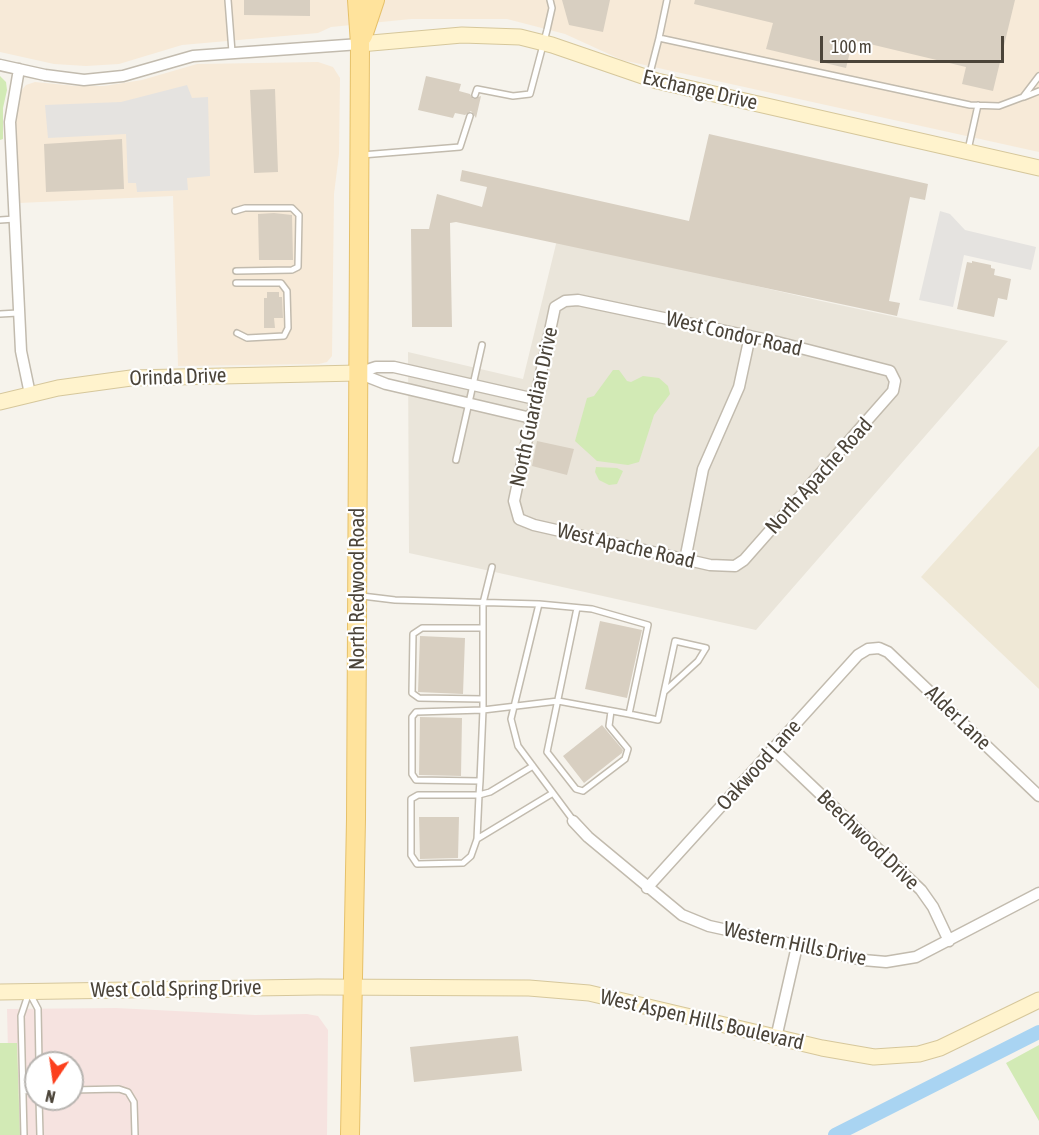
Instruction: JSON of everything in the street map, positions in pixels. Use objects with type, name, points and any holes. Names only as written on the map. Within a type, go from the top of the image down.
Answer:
[{"type":"main road","points":[[357,0],[360,44]]},
{"type":"main road","points":[[360,44],[375,0]]},
{"type":"main road","name":"North Redwood Road","points":[[350,1135],[356,856],[360,44]]},
{"type":"street","name":"Exchange Drive","points":[[360,44],[482,34],[520,37],[649,78],[1039,168]]},
{"type":"street","points":[[0,65],[66,79],[105,78],[123,76],[193,56],[360,44]]},
{"type":"street","points":[[19,69],[11,109],[12,146],[18,313],[22,363],[30,394]]},
{"type":"street","points":[[0,147],[12,146]]},
{"type":"street","name":"West Condor Road","points":[[565,301],[578,300],[750,336],[890,370],[895,381]]},
{"type":"street","name":"North Guardian Drive","points":[[519,519],[514,501],[535,399],[555,307],[565,301]]},
{"type":"street","points":[[686,560],[703,469],[739,387],[750,336]]},
{"type":"street","points":[[358,373],[385,366],[535,399]]},
{"type":"street","points":[[358,373],[386,384],[531,418]]},
{"type":"street","name":"Orinda Drive","points":[[0,402],[30,394],[131,378],[358,373]]},
{"type":"street","name":"North Apache Road","points":[[735,566],[744,560],[886,400],[893,391],[895,381]]},
{"type":"street","name":"West Apache Road","points":[[519,519],[534,525],[686,560],[710,565],[735,566]]},
{"type":"street","name":"Oakwood Lane","points":[[647,888],[858,655],[874,648]]},
{"type":"street","name":"Alder Lane","points":[[874,648],[884,649],[892,655],[1039,796]]},
{"type":"street","name":"Beechwood Drive","points":[[773,750],[921,890],[933,907],[949,941]]},
{"type":"street","name":"Western Hills Drive","points":[[573,821],[588,837],[672,909],[696,921],[863,960],[886,962],[916,957],[1039,893]]},
{"type":"street","points":[[776,1038],[797,945]]},
{"type":"street","name":"West Cold Spring Drive","points":[[0,992],[352,987]]},
{"type":"street","name":"West Aspen Hills Boulevard","points":[[352,987],[529,988],[589,993],[776,1038],[874,1057],[919,1054],[950,1044],[1039,1000]]},
{"type":"lane","points":[[228,0],[232,52]]},
{"type":"lane","points":[[475,95],[477,89],[513,96],[530,94],[552,8],[550,0]]},
{"type":"lane","points":[[649,78],[667,0]]},
{"type":"lane","points":[[659,38],[978,105],[999,106],[1039,91]]},
{"type":"lane","points":[[1023,97],[1039,76]]},
{"type":"lane","points":[[968,152],[978,105]]},
{"type":"lane","points":[[358,156],[460,147],[470,116]]},
{"type":"lane","points":[[235,211],[245,208],[292,208],[299,215],[298,267],[292,270],[236,271]]},
{"type":"lane","points":[[0,220],[15,219]]},
{"type":"lane","points":[[236,284],[281,283],[288,291],[288,328],[284,336],[247,338],[237,333]]},
{"type":"lane","points":[[0,314],[18,313]]},
{"type":"lane","points":[[456,460],[475,386],[482,345]]},
{"type":"lane","points":[[492,567],[483,603],[483,710],[480,781],[479,795],[477,839],[471,856],[463,863],[417,864],[411,855],[411,799],[418,795],[479,795],[490,792],[533,766]]},
{"type":"lane","points":[[357,595],[394,600],[539,604],[591,609],[648,625],[628,714]]},
{"type":"lane","points":[[539,604],[511,719],[518,746],[573,821]]},
{"type":"lane","points":[[577,608],[547,752],[576,789],[583,791],[625,759],[628,749],[609,726],[611,711]]},
{"type":"lane","points":[[483,628],[422,628],[413,634],[412,693],[419,698],[483,699]]},
{"type":"lane","points":[[480,781],[416,780],[412,774],[412,717],[416,712],[483,710],[558,701],[658,720],[664,692],[675,641],[706,648],[698,661],[664,692]]},
{"type":"lane","points":[[477,839],[553,793]]},
{"type":"lane","points":[[29,992],[38,1009],[39,1051]]},
{"type":"lane","points":[[24,1135],[21,1016],[29,992]]},
{"type":"lane","points":[[84,1090],[119,1089],[128,1092],[134,1102],[135,1135]]},
{"type":"lane","points":[[39,1111],[40,1135]]},
{"type":"shaded area","points":[[0,0],[1039,0],[1039,152],[622,60],[565,34],[507,19],[411,19],[331,27],[318,33],[182,45],[119,64],[86,66],[54,64],[0,52]]},
{"type":"shaded area","points":[[318,62],[333,67],[340,78],[339,154],[334,194],[332,356],[327,362],[319,364],[178,366],[173,196],[19,203],[16,123],[20,92],[26,85],[35,82],[104,86],[142,80],[197,64]]},
{"type":"shaded area","points":[[187,85],[192,98],[208,97],[210,176],[187,178],[188,190],[137,192],[136,183],[128,183],[126,134],[48,138],[45,105],[121,102]]},
{"type":"shaded area","points":[[940,211],[950,214],[965,230],[1036,247],[1031,270],[964,255],[953,307],[919,300]]},
{"type":"shaded area","points":[[557,240],[821,301],[1008,341],[756,630],[409,553],[408,352],[523,379]]},
{"type":"shaded area","points":[[1039,446],[1039,689],[921,577]]},
{"type":"shaded area","points":[[116,1008],[255,1015],[307,1014],[318,1016],[328,1030],[327,1135],[10,1135],[7,1009]]},
{"type":"green space","points":[[0,76],[6,82],[7,90],[3,108],[3,139],[0,140]]},
{"type":"green space","points":[[613,370],[619,370],[627,381],[631,382],[643,376],[659,378],[668,386],[670,394],[654,415],[639,462],[628,465],[597,461],[575,441],[587,398],[594,396]]},
{"type":"green space","points":[[596,467],[617,468],[623,471],[617,484],[609,485],[599,480],[595,472]]},
{"type":"green space","points":[[0,1043],[17,1043],[20,1135],[0,1135]]},
{"type":"green space","points":[[1039,1045],[1039,1121],[1006,1063]]},
{"type":"building","points":[[244,0],[310,0],[310,16],[244,15]]},
{"type":"building","points":[[562,0],[610,0],[603,32],[569,25]]},
{"type":"building","points":[[695,0],[1015,0],[993,91],[962,84],[966,67],[853,40],[846,68],[766,49],[773,23],[694,4]]},
{"type":"building","points":[[426,76],[461,84],[459,91],[470,94],[473,99],[481,96],[476,118],[471,111],[465,115],[455,113],[453,118],[418,110]]},
{"type":"building","points":[[275,89],[278,172],[254,173],[250,90]]},
{"type":"building","points":[[709,134],[928,184],[925,200],[910,197],[889,301],[900,303],[897,316],[456,222],[450,223],[452,327],[412,327],[411,229],[429,229],[437,194],[482,207],[487,187],[460,181],[462,170],[689,221]]},
{"type":"building","points":[[122,139],[124,189],[46,192],[44,144]]},
{"type":"building","points":[[258,214],[292,215],[293,260],[259,260]]},
{"type":"building","points":[[972,261],[991,265],[991,268],[995,269],[994,275],[1011,279],[1007,300],[998,298],[994,317],[957,309],[967,262],[972,263]]},
{"type":"building","points":[[267,292],[279,292],[279,297],[282,297],[283,318],[274,318],[275,328],[264,328],[264,298],[267,298]]},
{"type":"building","points":[[537,441],[574,449],[567,475],[532,466]]},
{"type":"building","points":[[600,621],[642,630],[627,698],[585,689]]},
{"type":"building","points":[[420,636],[465,638],[463,694],[418,692]]},
{"type":"building","points":[[420,717],[462,718],[461,776],[419,775]]},
{"type":"building","points":[[602,725],[623,750],[584,783],[563,756]]},
{"type":"building","points":[[419,817],[459,817],[458,858],[420,859]]},
{"type":"building","points":[[518,1036],[522,1071],[414,1082],[410,1047]]},
{"type":"waterway","points":[[835,1135],[1039,1032]]}]
